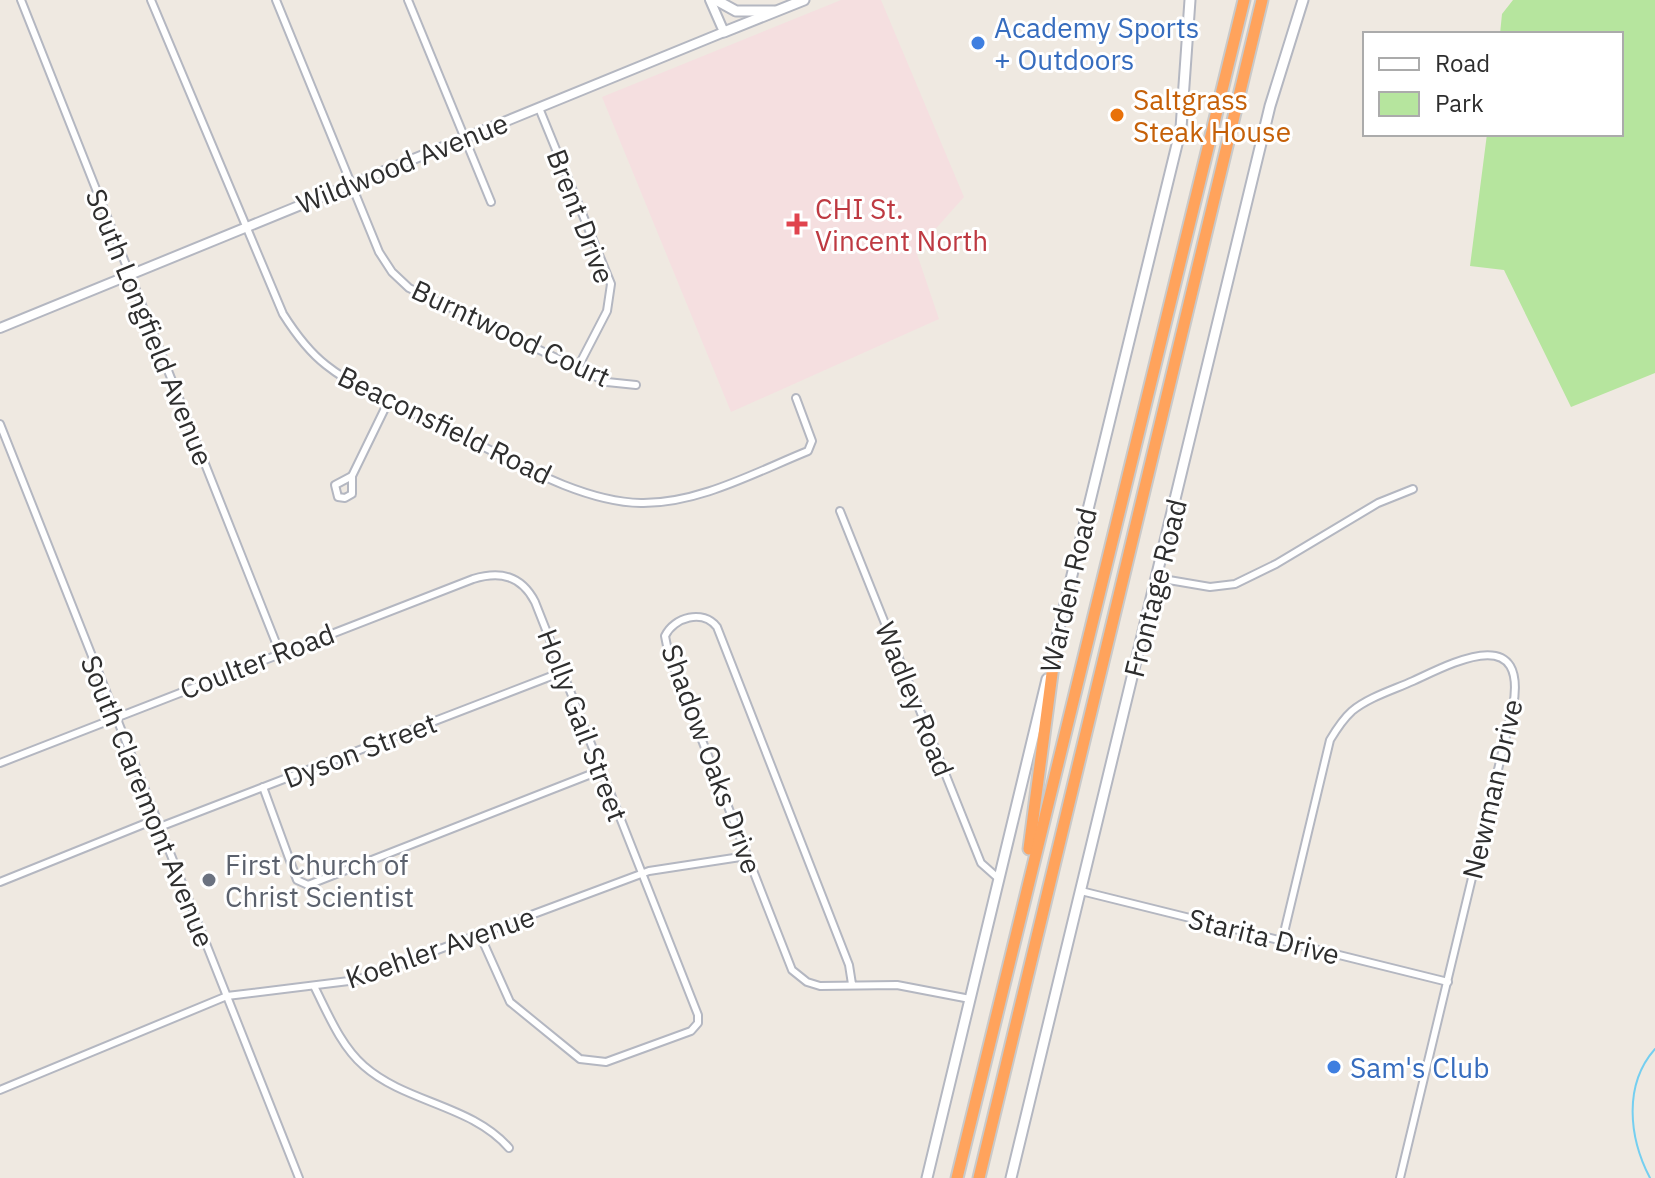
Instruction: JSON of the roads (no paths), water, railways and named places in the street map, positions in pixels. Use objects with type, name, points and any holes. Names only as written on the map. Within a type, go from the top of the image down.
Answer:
[{"type":"highway","points":[[957,1178],[1244,0]]},
{"type":"highway","points":[[979,1178],[1262,0]]},
{"type":"highway","points":[[1020,914],[1056,643]]},
{"type":"main road","points":[[716,0],[736,11],[777,11]]},
{"type":"main road","name":"Wildwood Avenue","points":[[724,32],[804,0]]},
{"type":"main road","name":"Warden Road","points":[[927,1178],[1181,128],[1192,0]]},
{"type":"main road","name":"Frontage Road","points":[[1011,1178],[1274,91],[1303,0]]},
{"type":"street","name":"South Longfield Avenue","points":[[21,0],[280,653]]},
{"type":"street","name":"Beaconsfield Road","points":[[151,0],[283,314],[299,337],[329,367],[389,400],[587,493],[641,503],[693,495],[808,451],[812,441],[796,398]]},
{"type":"street","name":"Burntwood Court","points":[[276,0],[379,252],[402,282],[429,298],[607,382],[636,385]]},
{"type":"street","points":[[408,0],[491,202]]},
{"type":"street","points":[[710,0],[724,32]]},
{"type":"street","name":"Wildwood Avenue","points":[[0,328],[724,32]]},
{"type":"street","name":"Brent Drive","points":[[539,108],[611,284],[607,311],[578,367]]},
{"type":"street","points":[[352,476],[389,400]]},
{"type":"street","name":"South Claremont Avenue","points":[[0,424],[113,716],[299,1178]]},
{"type":"street","points":[[1157,578],[1210,587],[1235,584],[1276,564],[1378,503],[1413,489]]},
{"type":"street","name":"Wadley Road","points":[[840,511],[981,863],[999,879]]},
{"type":"street","name":"Coulter Road","points":[[0,763],[113,716],[473,579],[499,574],[517,580]]},
{"type":"street","name":"Holly Gail Street","points":[[480,935],[510,1002],[580,1059],[606,1062],[691,1031],[698,1023],[698,1015],[599,771],[535,602],[517,580]]},
{"type":"street","name":"Shadow Oaks Drive","points":[[852,984],[849,965],[717,627],[711,619],[699,615],[672,625],[665,642],[792,970],[814,985],[897,985],[970,999]]},
{"type":"street","name":"Newman Drive","points":[[1282,941],[1330,740],[1338,726],[1362,704],[1468,655],[1492,654],[1508,666],[1516,691],[1400,1178]]},
{"type":"street","name":"Dyson Street","points":[[0,882],[263,787],[562,672]]},
{"type":"street","points":[[263,787],[297,880],[308,885],[599,771]]},
{"type":"street","name":"Koehler Avenue","points":[[0,1090],[227,996],[315,988],[379,974],[642,873],[747,856]]},
{"type":"street","name":"Starita Drive","points":[[1081,891],[1448,982]]},
{"type":"street","points":[[315,988],[345,1045],[365,1067],[393,1085],[481,1124],[509,1148]]},
{"type":"waterway","points":[[1650,1178],[1637,1146],[1633,1112],[1638,1079],[1655,1049]]},
{"type":"place","name":"Academy Sports + Outdoors","points":[[978,43]]},
{"type":"place","name":"Saltgrass Steak House","points":[[1117,115]]},
{"type":"place","name":"CHI St. Vincent North","points":[[797,224]]},
{"type":"place","name":"First Church of Christ Scientist","points":[[209,880]]},
{"type":"place","name":"Sam's Club","points":[[1334,1067]]}]
